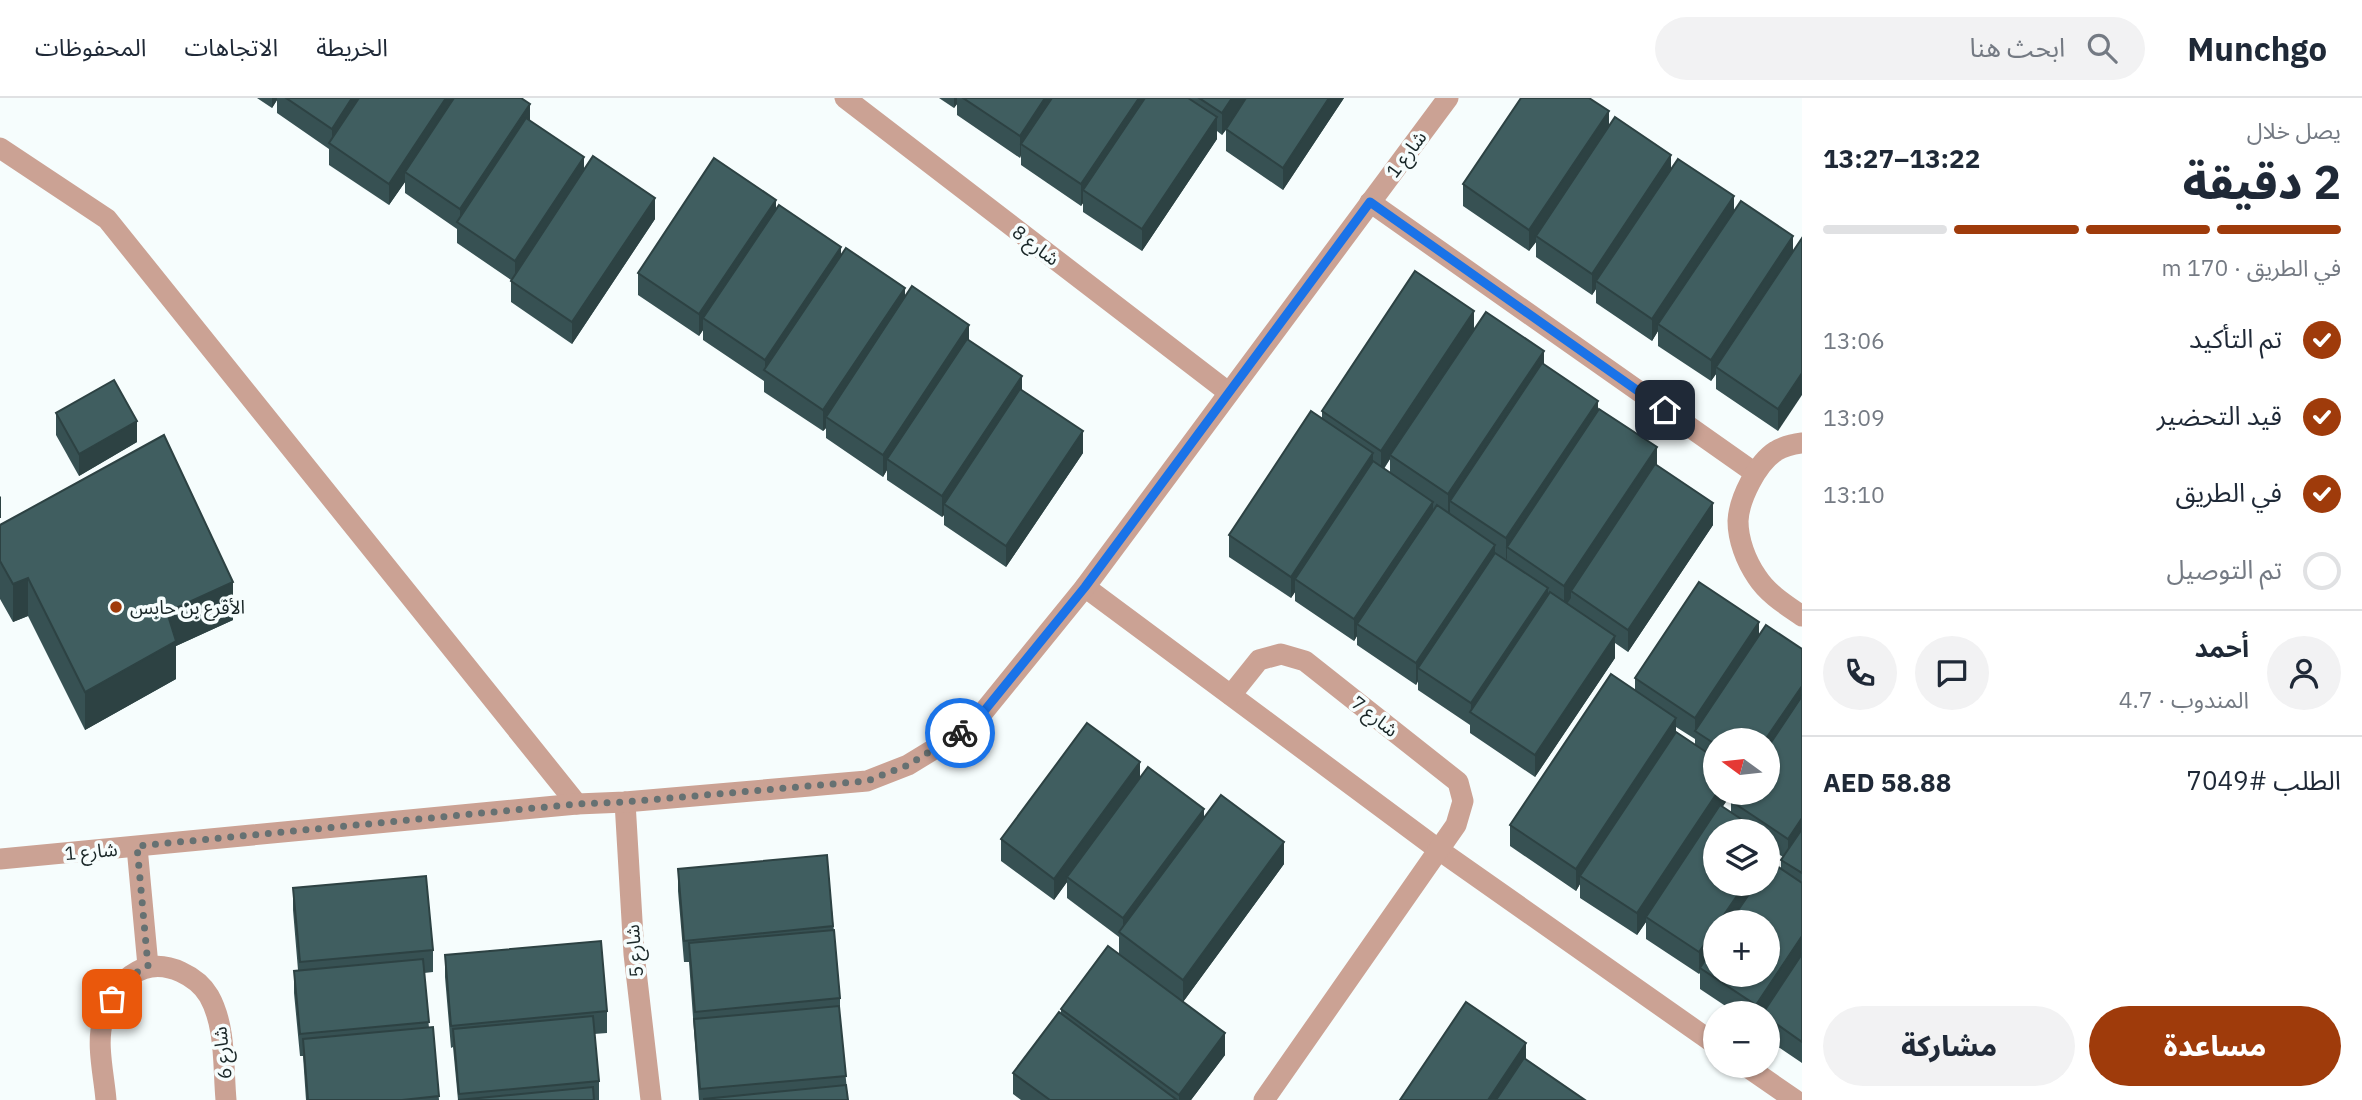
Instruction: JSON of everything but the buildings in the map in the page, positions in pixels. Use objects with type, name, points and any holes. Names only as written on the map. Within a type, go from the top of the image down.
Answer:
[{"type":"street","name":"شارع 8","points":[[845,98],[1228,392]]},
{"type":"street","name":"شارع 1","points":[[0,859],[577,804],[867,781],[908,765],[972,726],[1085,587],[1448,98]]},
{"type":"street","points":[[0,148],[107,219],[577,804]]},
{"type":"street","points":[[1370,202],[1755,473]]},
{"type":"street","points":[[1802,443],[1776,451],[1755,473],[1741,500],[1738,522],[1742,549],[1757,577],[1774,596],[1802,616]]},
{"type":"street","points":[[1085,587],[1439,850],[1703,1036]]},
{"type":"street","name":"شارع 7","points":[[1231,695],[1259,660],[1281,654],[1305,660],[1458,782],[1463,801],[1457,825],[1264,1100]]},
{"type":"street","name":"شارع 5","points":[[625,802],[634,954],[651,1100]]},
{"type":"street","points":[[106,1100],[101,1042],[103,1021],[112,999],[127,978],[148,966],[137,846]]},
{"type":"street","name":"شارع 6","points":[[148,966],[170,967],[194,978],[208,994],[220,1021],[226,1100]]},
{"type":"street","points":[[1763,1078],[1795,1100]]},
{"type":"way so far","points":[[112,999],[127,978],[148,966],[137,846],[577,804],[867,781],[908,765],[960,733]]},
{"type":"place","name":"الأقرع بن حابس","points":[[116,607]]},
{"type":"route","points":[[960,733],[972,726],[1085,587],[1370,202],[1665,410]]}]
